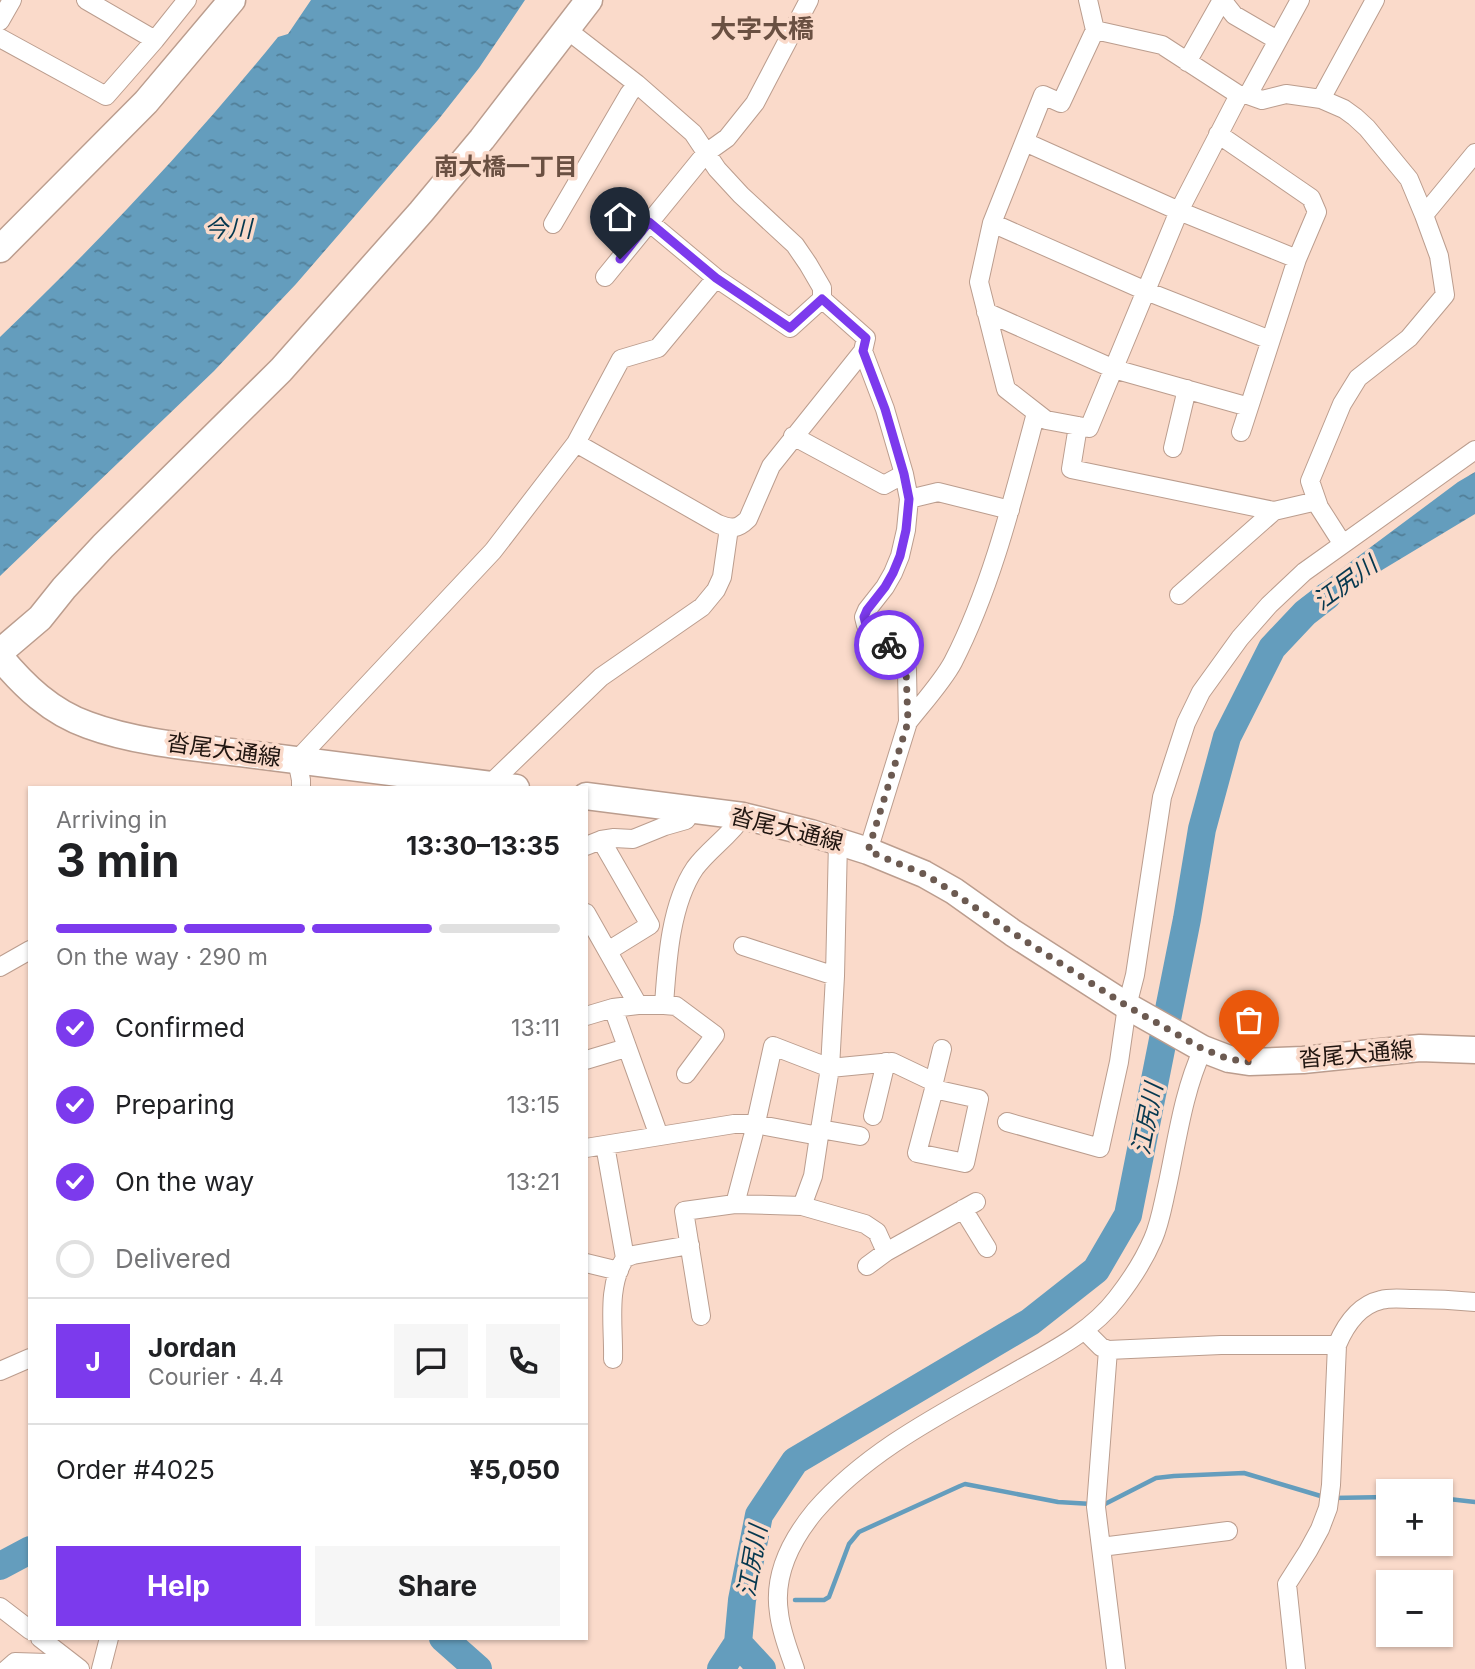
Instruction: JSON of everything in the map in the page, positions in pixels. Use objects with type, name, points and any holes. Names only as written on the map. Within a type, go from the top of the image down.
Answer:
[{"type":"main road","points":[[0,249],[146,102],[232,0]]},
{"type":"main road","points":[[0,652],[40,618],[103,546],[281,370],[482,139],[589,0]]},
{"type":"main road","name":"沓尾大通線","points":[[0,657],[19,680],[40,699],[86,725],[121,735],[183,746],[503,786]]},
{"type":"main road","name":"沓尾大通線","points":[[588,796],[743,816],[868,851],[924,874],[954,891],[1013,933],[1127,1006],[1203,1049],[1229,1059],[1249,1062],[1303,1060],[1420,1048],[1475,1050]]},
{"type":"street","points":[[0,21],[12,0]]},
{"type":"street","points":[[86,0],[155,40]]},
{"type":"street","points":[[0,38],[106,96],[187,0]]},
{"type":"street","points":[[605,277],[706,153],[727,138],[755,103],[809,0]]},
{"type":"street","points":[[1088,0],[1095,30],[1061,103],[1043,95],[992,223],[979,282],[1006,390],[1046,420],[1089,428],[1179,211],[1218,134],[1300,0]]},
{"type":"street","points":[[1187,62],[1222,0],[1234,15],[1277,40]]},
{"type":"street","points":[[1321,99],[1375,0]]},
{"type":"street","points":[[566,29],[637,84],[693,133],[717,169],[795,245],[822,288],[822,299],[790,328],[716,278],[649,222]]},
{"type":"street","points":[[1095,30],[1162,45],[1243,95],[1262,100],[1286,94],[1321,99],[1344,109],[1367,128],[1409,178],[1439,256],[1445,295],[1409,338],[1357,377],[1342,404],[1310,481],[1319,507],[1342,544]]},
{"type":"street","points":[[553,224],[637,84]]},
{"type":"street","points":[[1218,134],[1311,198],[1317,212],[1297,259],[1241,432]]},
{"type":"street","points":[[1025,142],[1179,211],[1297,259]]},
{"type":"street","points":[[1424,215],[1475,153]]},
{"type":"street","points":[[992,223],[1146,291],[1270,340]]},
{"type":"street","points":[[301,786],[297,760],[493,551],[576,443],[621,359],[658,348],[716,278]]},
{"type":"street","points":[[576,443],[718,524],[729,528],[741,526],[747,519],[771,466],[863,351],[866,338],[822,299]]},
{"type":"street","points":[[986,313],[1114,369],[1249,407]]},
{"type":"street","points":[[863,351],[885,409],[909,499],[900,556],[885,587],[864,617],[866,625],[901,657],[906,670],[908,722],[868,851]]},
{"type":"street","points":[[1173,448],[1187,390]]},
{"type":"street","points":[[908,722],[952,664],[976,609],[1010,510],[1036,413]]},
{"type":"street","points":[[1078,426],[1071,469],[1274,511],[1317,501]]},
{"type":"street","points":[[793,436],[884,485],[904,474]]},
{"type":"street","points":[[1007,1122],[1100,1148],[1135,975],[1162,797],[1186,723],[1201,692],[1240,638],[1304,572],[1475,450]]},
{"type":"street","points":[[909,499],[938,492],[1010,510]]},
{"type":"street","points":[[1179,595],[1274,511]]},
{"type":"street","points":[[503,786],[601,677],[702,607],[716,590],[722,576],[729,528]]},
{"type":"street","points":[[608,951],[650,925],[594,843],[614,838],[633,839],[665,825],[686,820],[693,809]]},
{"type":"street","points":[[664,1005],[667,961],[676,911],[682,896],[695,869],[735,828],[743,816]]},
{"type":"street","points":[[802,1206],[813,1176],[830,1068],[838,841]]},
{"type":"street","points":[[588,916],[638,1005]]},
{"type":"street","points":[[743,946],[835,976]]},
{"type":"street","points":[[0,967],[28,951]]},
{"type":"street","points":[[588,1015],[613,1007],[676,1006],[715,1035],[686,1074]]},
{"type":"street","points":[[613,1007],[659,1136]]},
{"type":"street","points":[[735,1204],[773,1046],[830,1068],[892,1062],[934,1086],[979,1099],[965,1163],[917,1153],[934,1086],[942,1049]]},
{"type":"street","points":[[588,1059],[626,1048]]},
{"type":"street","points":[[795,1669],[778,1612],[779,1592],[781,1571],[788,1551],[807,1521],[853,1474],[886,1449],[1085,1331],[1116,1300],[1154,1237],[1182,1115],[1195,1067],[1203,1049]]},
{"type":"street","points":[[873,1116],[886,1062]]},
{"type":"street","points":[[588,1147],[734,1124],[860,1136]]},
{"type":"street","points":[[605,1145],[622,1265],[612,1298],[613,1359]]},
{"type":"street","points":[[701,1315],[684,1211],[735,1204],[802,1206],[865,1224],[877,1232],[886,1252]]},
{"type":"street","points":[[867,1266],[886,1252],[970,1205],[987,1248]]},
{"type":"street","points":[[588,1263],[622,1265],[633,1255],[690,1245]]},
{"type":"street","points":[[1296,1669],[1287,1584],[1314,1540],[1328,1508],[1336,1346],[1343,1331],[1367,1306],[1381,1300],[1475,1302]]},
{"type":"street","points":[[1085,1331],[1101,1347],[1108,1350],[1222,1345],[1336,1346]]},
{"type":"street","points":[[1108,1350],[1096,1507],[1116,1669]]},
{"type":"street","points":[[0,1371],[28,1359]]},
{"type":"street","points":[[1101,1547],[1228,1531]]},
{"type":"street","points":[[0,1607],[28,1628]]},
{"type":"street","points":[[43,1640],[74,1664]]},
{"type":"street","points":[[101,1669],[109,1640]]},
{"type":"street","points":[[7,1669],[15,1662],[74,1664]]},
{"type":"water","name":"今川","points":[[311,0],[525,0],[479,68],[438,120],[296,284],[214,371],[0,576],[0,337],[144,191],[278,37],[288,34]]},
{"type":"water","points":[[1475,472],[1475,514],[1269,638],[1301,599]]},
{"type":"waterway","name":"江尻川","points":[[721,1669],[738,1643],[742,1600],[759,1515],[795,1461],[1030,1322],[1096,1270],[1128,1215],[1187,919],[1202,829],[1227,737],[1272,648],[1305,613],[1327,596]]},
{"type":"waterway","points":[[1101,1504],[1156,1478],[1244,1473],[1324,1497]]},
{"type":"waterway","points":[[795,1600],[824,1600],[829,1597],[849,1544],[859,1532],[965,1484],[1058,1502],[1092,1504]]},
{"type":"waterway","points":[[1332,1498],[1376,1497]]},
{"type":"waterway","points":[[1453,1499],[1475,1502]]},
{"type":"waterway","name":"江尻川","points":[[0,1566],[28,1551]]},
{"type":"waterway","name":"江尻川","points":[[445,1640],[478,1669]]},
{"type":"waterway","points":[[738,1643],[762,1669]]},
{"type":"way so far","points":[[889,645],[901,657],[906,670],[908,722],[868,851],[924,874],[954,891],[1013,933],[1127,1006],[1203,1049],[1229,1059],[1249,1062]]},
{"type":"district","name":"大字大橋","points":[[762,28]]},
{"type":"district","name":"南大橋一丁目","points":[[506,166]]},
{"type":"route","points":[[620,259],[649,222],[716,278],[790,328],[822,299],[866,338],[863,351],[885,409],[909,499],[900,556],[885,587],[864,617],[866,625],[873,633],[889,645]]}]
